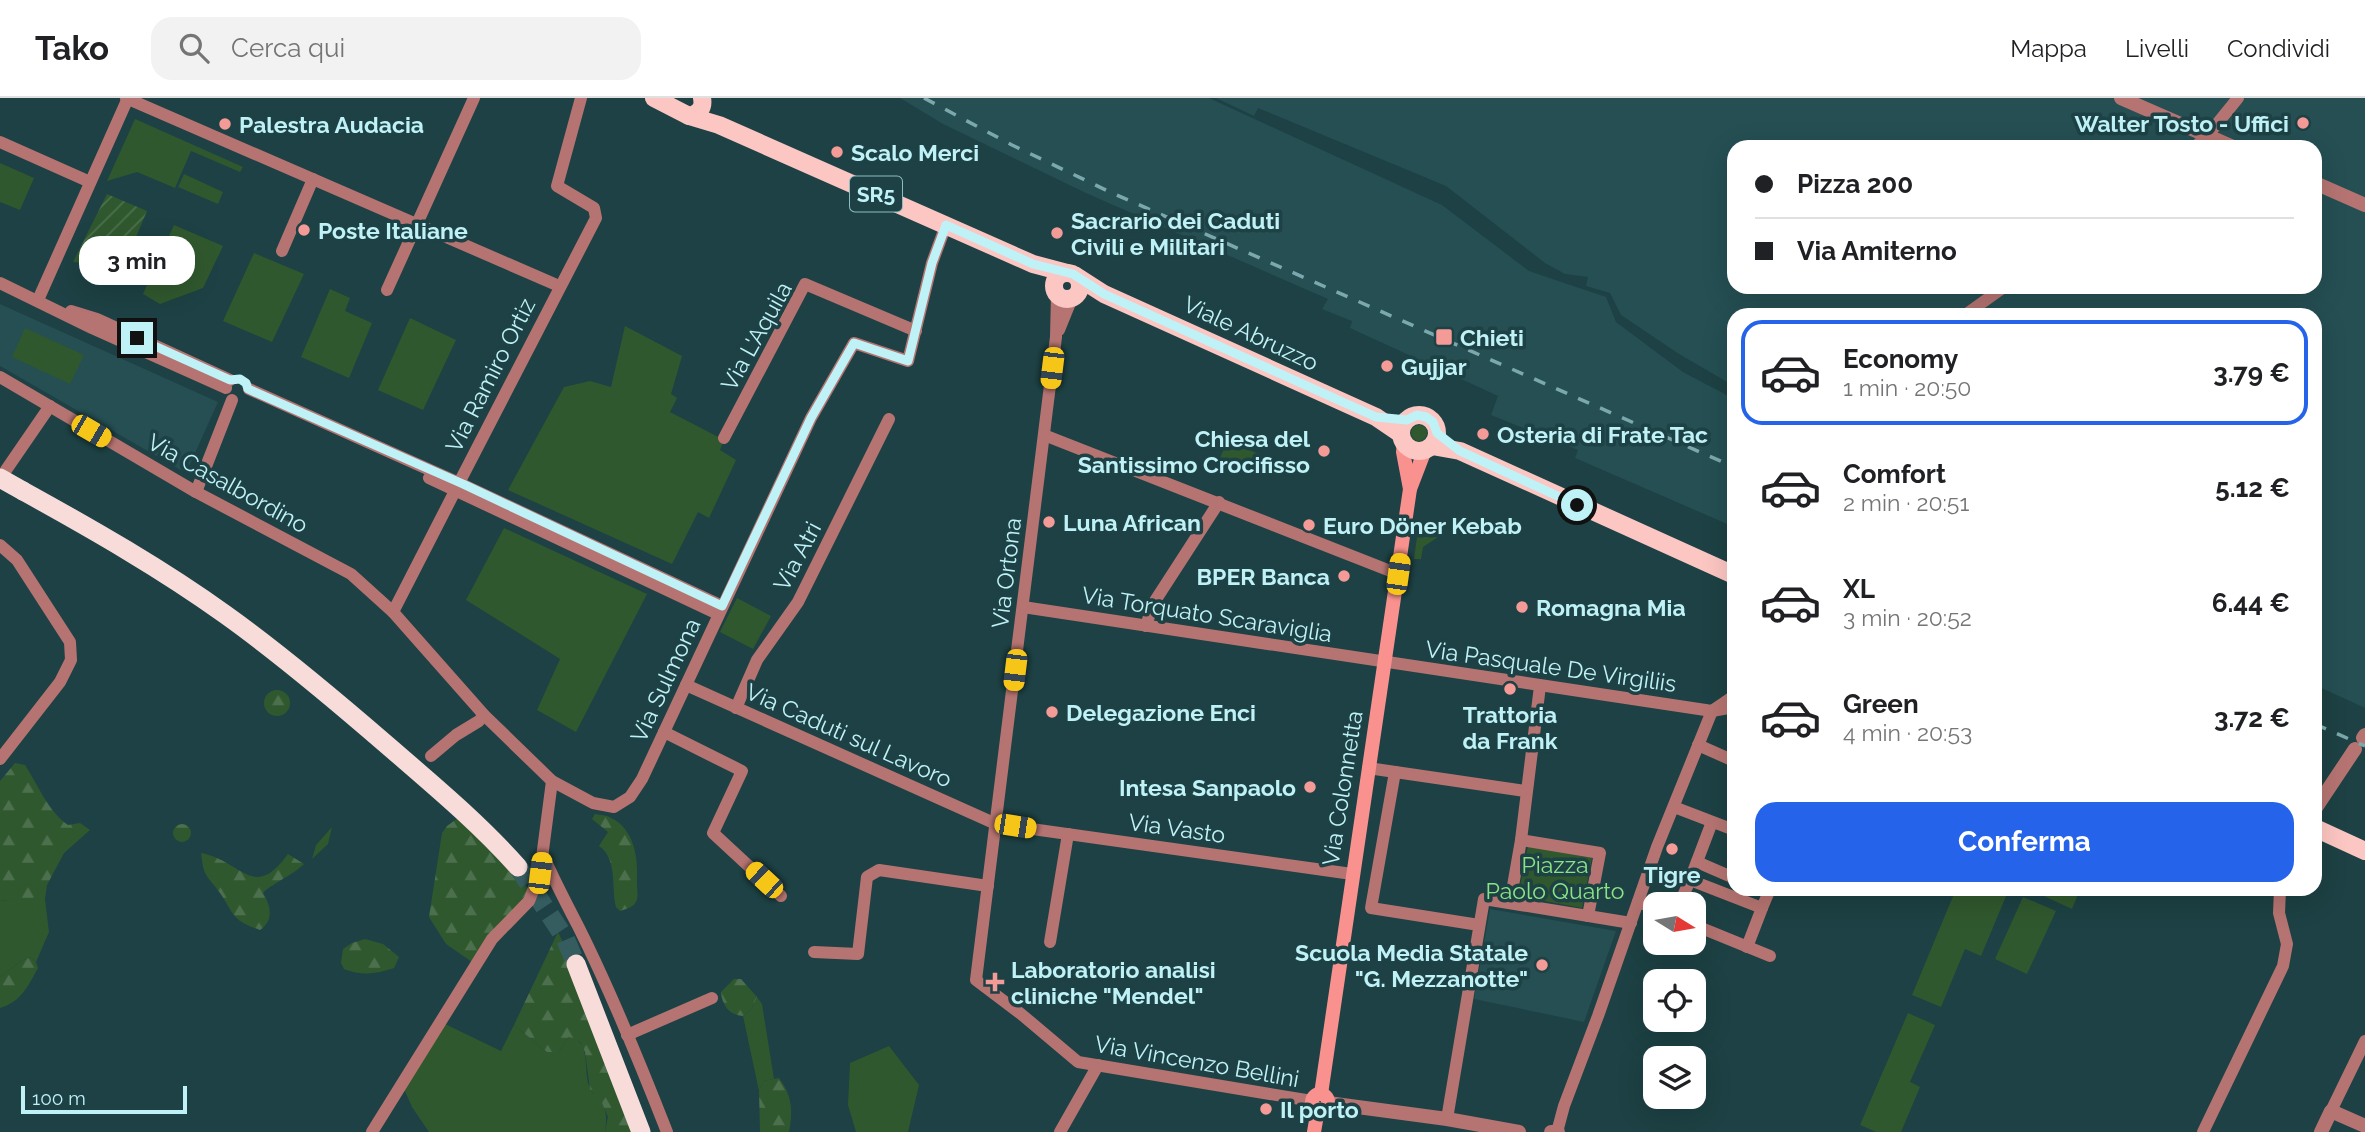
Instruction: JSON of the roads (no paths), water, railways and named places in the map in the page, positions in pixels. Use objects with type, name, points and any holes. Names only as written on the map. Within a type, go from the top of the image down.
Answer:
[{"type":"highway","points":[[3,474],[23,491],[99,534],[225,614],[296,668],[484,830],[519,867]]},
{"type":"highway","points":[[576,964],[641,1132]]},
{"type":"main road","name":"Viale Abruzzo","points":[[653,98],[690,106],[719,125],[1033,264],[1068,286],[1104,294],[1406,429]]},
{"type":"main road","name":"SR5","points":[[1417,415],[1433,422],[1432,440],[1415,450],[1406,429],[1417,415]]},
{"type":"main road","points":[[1406,429],[1403,452],[1410,489]]},
{"type":"main road","name":"SR5","points":[[1432,440],[1727,572]]},
{"type":"main road","points":[[1410,489],[1432,440]]},
{"type":"main road","name":"Via Colonnetta","points":[[1314,1132],[1410,489]]},
{"type":"main road","points":[[2322,831],[2365,851]]},
{"type":"street","points":[[37,300],[127,98]]},
{"type":"street","name":"Via Ramiro Ortiz","points":[[127,98],[559,286]]},
{"type":"street","points":[[387,290],[474,98]]},
{"type":"street","name":"Via Ramiro Ortiz","points":[[457,487],[596,218],[594,208],[558,187],[581,98]]},
{"type":"street","points":[[2121,98],[2218,140]]},
{"type":"street","points":[[2203,140],[2238,98]]},
{"type":"street","points":[[0,142],[90,183]]},
{"type":"street","points":[[282,251],[313,179]]},
{"type":"street","points":[[2322,186],[2365,205]]},
{"type":"street","name":"Via Sulmona","points":[[552,781],[593,803],[614,807],[630,797],[664,733],[811,418],[854,343],[908,361],[932,263],[946,225]]},
{"type":"street","points":[[0,283],[92,328],[229,389],[238,401],[247,393]]},
{"type":"street","name":"Via L'Aquila","points":[[724,438],[806,284],[916,331]]},
{"type":"street","name":"Via Ortona","points":[[976,981],[1056,337],[1068,286]]},
{"type":"street","points":[[1975,308],[1994,294]]},
{"type":"street","name":"Via Casalbordino","points":[[0,377],[195,492],[351,574],[393,612],[484,715],[552,781]]},
{"type":"street","points":[[195,492],[229,389],[240,379],[246,383],[247,393]]},
{"type":"street","points":[[247,393],[457,487],[720,610]]},
{"type":"street","points":[[3,474],[50,407]]},
{"type":"street","name":"Via Atri","points":[[736,708],[757,660],[798,602],[889,419]]},
{"type":"street","points":[[1044,435],[1398,574]]},
{"type":"street","points":[[393,612],[457,487]]},
{"type":"street","points":[[1146,626],[1153,604],[1219,502]]},
{"type":"street","points":[[0,545],[17,560],[70,642],[71,660],[60,682],[0,759]]},
{"type":"street","name":"Via Torquato Scaraviglia","points":[[1023,607],[1384,662]]},
{"type":"street","name":"Via Pasquale De Virgiliis","points":[[1384,662],[1712,711],[1727,708]]},
{"type":"street","name":"Via Caduti sul Lavoro","points":[[686,685],[996,824]]},
{"type":"street","points":[[1510,903],[1541,686]]},
{"type":"street","points":[[1551,1132],[1558,1132],[1564,1106],[1698,745],[1712,711],[1727,701]]},
{"type":"street","points":[[431,756],[456,735],[480,721],[484,715]]},
{"type":"street","points":[[664,733],[742,771],[713,833],[781,896]]},
{"type":"street","points":[[2322,799],[2361,741]]},
{"type":"street","points":[[1698,745],[1727,758]]},
{"type":"street","points":[[1368,768],[1525,791]]},
{"type":"street","points":[[1395,772],[1371,908],[1479,925]]},
{"type":"street","points":[[372,1132],[492,939],[529,901],[540,873],[552,781]]},
{"type":"street","points":[[1674,807],[1727,826]]},
{"type":"street","points":[[1684,892],[1712,822]]},
{"type":"street","name":"Via Vasto","points":[[996,824],[1352,874]]},
{"type":"street","points":[[1050,942],[1068,834]]},
{"type":"street","points":[[1521,840],[1600,853],[1588,916]]},
{"type":"street","points":[[542,853],[627,1035],[667,1132]]},
{"type":"street","points":[[1697,862],[1727,875]]},
{"type":"street","points":[[814,952],[858,954],[867,877],[879,870],[988,886]]},
{"type":"street","points":[[1689,880],[1727,895]]},
{"type":"street","points":[[1731,896],[1762,908]]},
{"type":"street","points":[[1747,947],[1765,896]]},
{"type":"street","points":[[2203,1132],[2283,966],[2287,944],[2279,913],[2280,896]]},
{"type":"street","points":[[1447,1119],[1484,899],[1631,923]]},
{"type":"street","points":[[1638,902],[1643,904]]},
{"type":"street","points":[[1706,930],[1770,956]]},
{"type":"street","name":"Via Vincenzo Bellini","points":[[976,981],[1021,1014],[1078,1062],[1320,1102]]},
{"type":"street","points":[[627,1035],[712,998]]},
{"type":"street","points":[[2321,1132],[2365,1041]]},
{"type":"street","points":[[1060,1132],[1098,1065]]},
{"type":"street","points":[[1320,1102],[1447,1119],[1519,1132]]},
{"type":"street","points":[[2331,1111],[2365,1126]]},
{"type":"tunnel","points":[[518,867],[565,938],[576,964]]},
{"type":"railway","points":[[924,98],[1012,145],[1110,192],[1727,464]]},
{"type":"railway","points":[[2322,727],[2365,746]]},
{"type":"place","name":"Walter Tosto - Uffici","points":[[2303,123]]},
{"type":"place","name":"Palestra Audacia","points":[[225,124]]},
{"type":"place","name":"Scalo Merci","points":[[837,152]]},
{"type":"place","name":"Poste Italiane","points":[[304,230]]},
{"type":"place","name":"Sacrario dei Caduti Civili e Militari","points":[[1057,233]]},
{"type":"place","name":"Chieti","points":[[1444,337]]},
{"type":"place","name":"Gujjar","points":[[1387,366]]},
{"type":"place","name":"Osteria di Frate Tac","points":[[1483,434]]},
{"type":"place","name":"Chiesa del Santissimo Crocifisso","points":[[1324,451]]},
{"type":"place","name":"Luna African","points":[[1049,522]]},
{"type":"place","name":"Euro Döner Kebab","points":[[1309,525]]},
{"type":"place","name":"BPER Banca","points":[[1344,576]]},
{"type":"place","name":"Romagna Mia","points":[[1522,607]]},
{"type":"place","name":"Trattoria da Frank","points":[[1510,689]]},
{"type":"place","name":"Delegazione Enci","points":[[1052,712]]},
{"type":"place","name":"Intesa Sanpaolo","points":[[1310,787]]},
{"type":"place","name":"Tigre","points":[[1672,849]]},
{"type":"place","name":"Scuola Media Statale \"G. Mezzanotte\"","points":[[1542,965]]},
{"type":"place","name":"Laboratorio analisi cliniche \"Mendel\"","points":[[995,982]]},
{"type":"place","name":"Il porto","points":[[1266,1109]]},
{"type":"park label","name":"Piazza Paolo Quarto","points":[[1555,877]]}]
